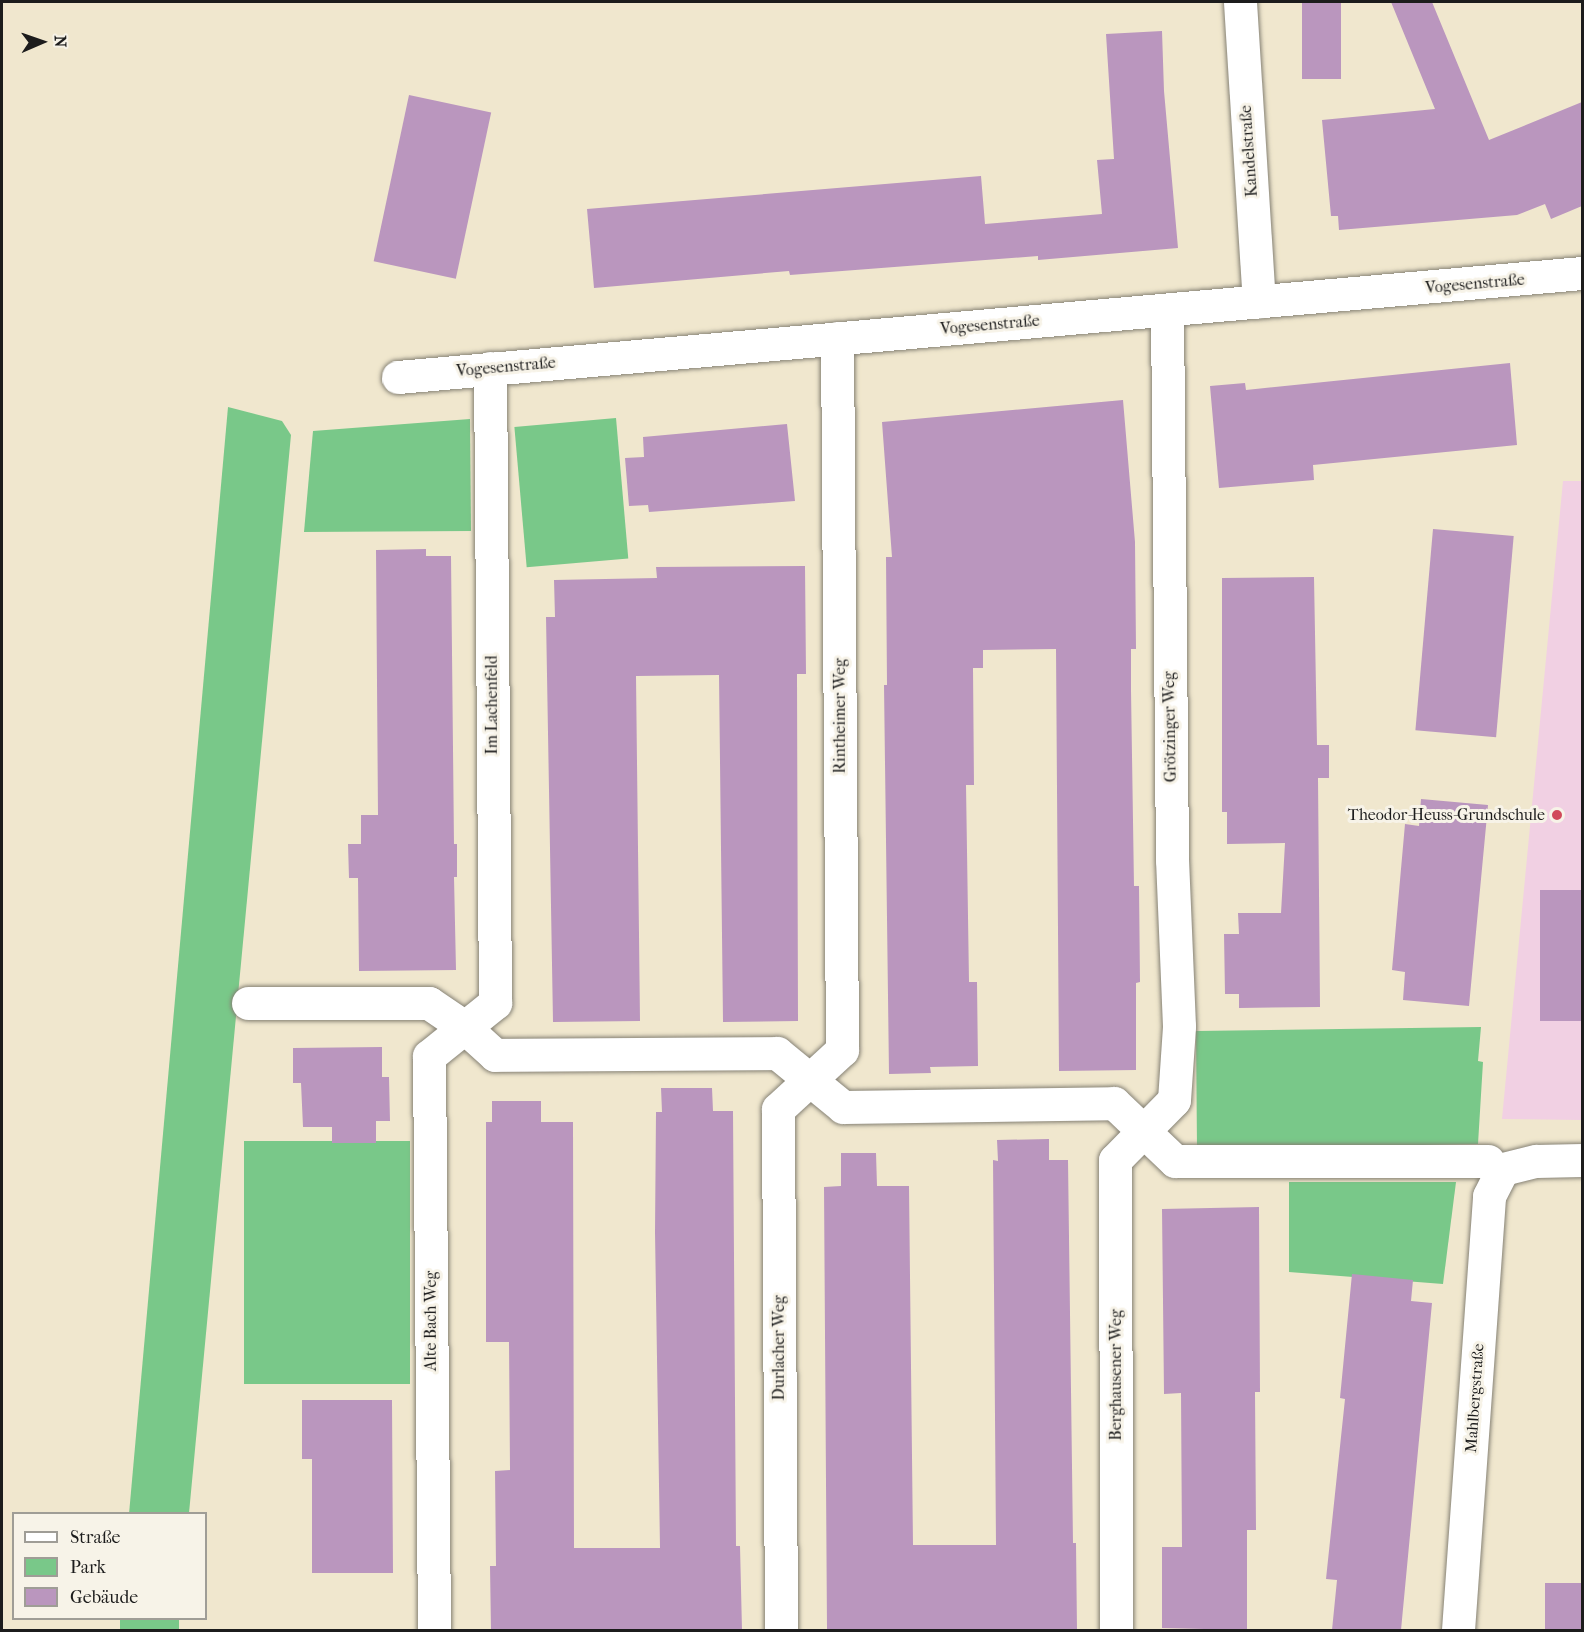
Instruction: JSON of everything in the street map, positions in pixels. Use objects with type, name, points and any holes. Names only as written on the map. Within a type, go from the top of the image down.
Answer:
[{"type":"street","name":"Kandelstraße","points":[[1240,2],[1259,301]]},
{"type":"street","name":"Vogesenstraße","points":[[398,377],[1582,273]]},
{"type":"street","name":"Grötzinger Weg","points":[[1144,1131],[1174,1100],[1179,1026],[1172,872],[1167,310]]},
{"type":"street","name":"Rintheimer Weg","points":[[810,1080],[842,1050],[837,338]]},
{"type":"street","name":"Im Lachenfeld","points":[[463,1026],[495,1003],[490,368]]},
{"type":"street","points":[[248,1003],[429,1003],[463,1026],[495,1055],[777,1053],[843,1107],[1114,1103],[1175,1161],[1496,1165],[1582,1160]]},
{"type":"street","name":"Alte Bach Weg","points":[[434,1630],[429,1056],[463,1026]]},
{"type":"street","name":"Durlacher Weg","points":[[782,1630],[778,1109],[810,1080]]},
{"type":"street","name":"Berghausener Weg","points":[[1116,1630],[1116,1161],[1144,1131]]},
{"type":"street","name":"Mahlbergstraße","points":[[1458,1630],[1490,1196],[1496,1165]]},
{"type":"shaded area","name":"Theodor-Heuss-Grundschule","points":[[1563,481],[1582,481],[1582,1120],[1502,1119]]},
{"type":"green space","points":[[228,407],[282,421],[291,435],[189,1512],[129,1512]]},
{"type":"green space","points":[[616,418],[628,558],[527,567],[514,427]]},
{"type":"green space","points":[[470,419],[471,531],[304,532],[313,431]]},
{"type":"green space","points":[[1481,1027],[1478,1061],[1483,1062],[1478,1144],[1197,1149],[1196,1031]]},
{"type":"green space","points":[[244,1141],[410,1141],[410,1384],[244,1384]]},
{"type":"green space","points":[[1289,1182],[1456,1182],[1443,1284],[1289,1272]]},
{"type":"green space","points":[[120,1620],[179,1620],[179,1630],[120,1630]]},
{"type":"building","points":[[1302,2],[1341,2],[1341,79],[1302,79]]},
{"type":"building","points":[[1391,2],[1432,2],[1489,140],[1582,102],[1582,206],[1551,219],[1545,204],[1517,215],[1339,230],[1338,216],[1331,216],[1322,120],[1435,109]]},
{"type":"building","points":[[1162,31],[1164,91],[1178,248],[1038,260],[1038,256],[790,275],[789,271],[594,288],[587,209],[981,176],[985,224],[1102,214],[1097,160],[1114,159],[1106,34]]},
{"type":"building","points":[[409,95],[491,112],[456,279],[374,261]]},
{"type":"building","points":[[1510,363],[1517,445],[1313,465],[1314,480],[1219,488],[1210,386],[1245,383],[1246,390]]},
{"type":"building","points":[[1123,400],[1135,542],[1136,649],[1131,649],[1131,690],[1134,886],[1139,886],[1140,982],[1136,983],[1136,1070],[1059,1071],[1056,649],[983,650],[983,668],[973,668],[974,785],[966,785],[969,982],[977,982],[978,1066],[930,1067],[931,1073],[889,1074],[884,685],[887,685],[886,557],[892,557],[882,422]]},
{"type":"building","points":[[787,424],[795,501],[649,512],[648,505],[629,506],[625,458],[644,457],[643,437]]},
{"type":"building","points":[[1433,529],[1514,536],[1496,737],[1415,730]]},
{"type":"building","points":[[426,549],[426,556],[451,556],[454,844],[457,844],[457,877],[454,877],[456,970],[359,971],[358,878],[349,878],[348,844],[361,844],[361,815],[378,815],[376,550]]},
{"type":"building","points":[[805,566],[806,674],[797,674],[798,1021],[723,1022],[719,675],[636,676],[640,1021],[553,1022],[546,617],[555,617],[554,580],[657,578],[656,567]]},
{"type":"building","points":[[1314,577],[1317,745],[1329,745],[1329,778],[1318,778],[1320,1007],[1239,1008],[1239,994],[1225,994],[1224,934],[1239,934],[1238,913],[1281,913],[1285,843],[1227,844],[1227,812],[1222,812],[1222,578]]},
{"type":"building","points":[[1421,799],[1488,805],[1469,1006],[1403,1000],[1405,972],[1392,970],[1405,824],[1419,826]]},
{"type":"building","points":[[1540,890],[1582,890],[1582,1021],[1540,1021]]},
{"type":"building","points":[[382,1047],[382,1077],[389,1077],[390,1121],[376,1121],[376,1143],[332,1143],[332,1127],[303,1127],[301,1083],[293,1083],[293,1048]]},
{"type":"building","points":[[661,1088],[712,1088],[713,1111],[733,1111],[736,1546],[740,1546],[742,1630],[491,1630],[490,1566],[496,1566],[495,1471],[510,1470],[509,1342],[486,1342],[486,1122],[492,1122],[492,1101],[541,1101],[541,1122],[573,1122],[574,1548],[660,1548],[655,1232],[656,1112],[662,1112]]},
{"type":"building","points":[[1049,1139],[1049,1160],[1068,1160],[1073,1543],[1076,1543],[1077,1630],[827,1630],[824,1187],[841,1186],[841,1153],[876,1153],[877,1186],[909,1186],[913,1545],[996,1545],[993,1160],[998,1161],[997,1140]]},
{"type":"building","points":[[1259,1207],[1260,1392],[1255,1392],[1256,1530],[1247,1530],[1247,1630],[1162,1628],[1162,1547],[1182,1547],[1181,1393],[1164,1394],[1162,1209]]},
{"type":"building","points":[[1352,1274],[1413,1280],[1411,1301],[1432,1303],[1401,1630],[1332,1630],[1337,1580],[1326,1579],[1345,1399],[1340,1398]]},
{"type":"building","points":[[302,1400],[392,1400],[393,1573],[312,1573],[312,1459],[302,1459]]},
{"type":"building","points":[[1545,1583],[1582,1583],[1582,1630],[1545,1630]]},
{"type":"place","name":"Theodor-Heuss-Grundschule","points":[[1557,815]]}]
